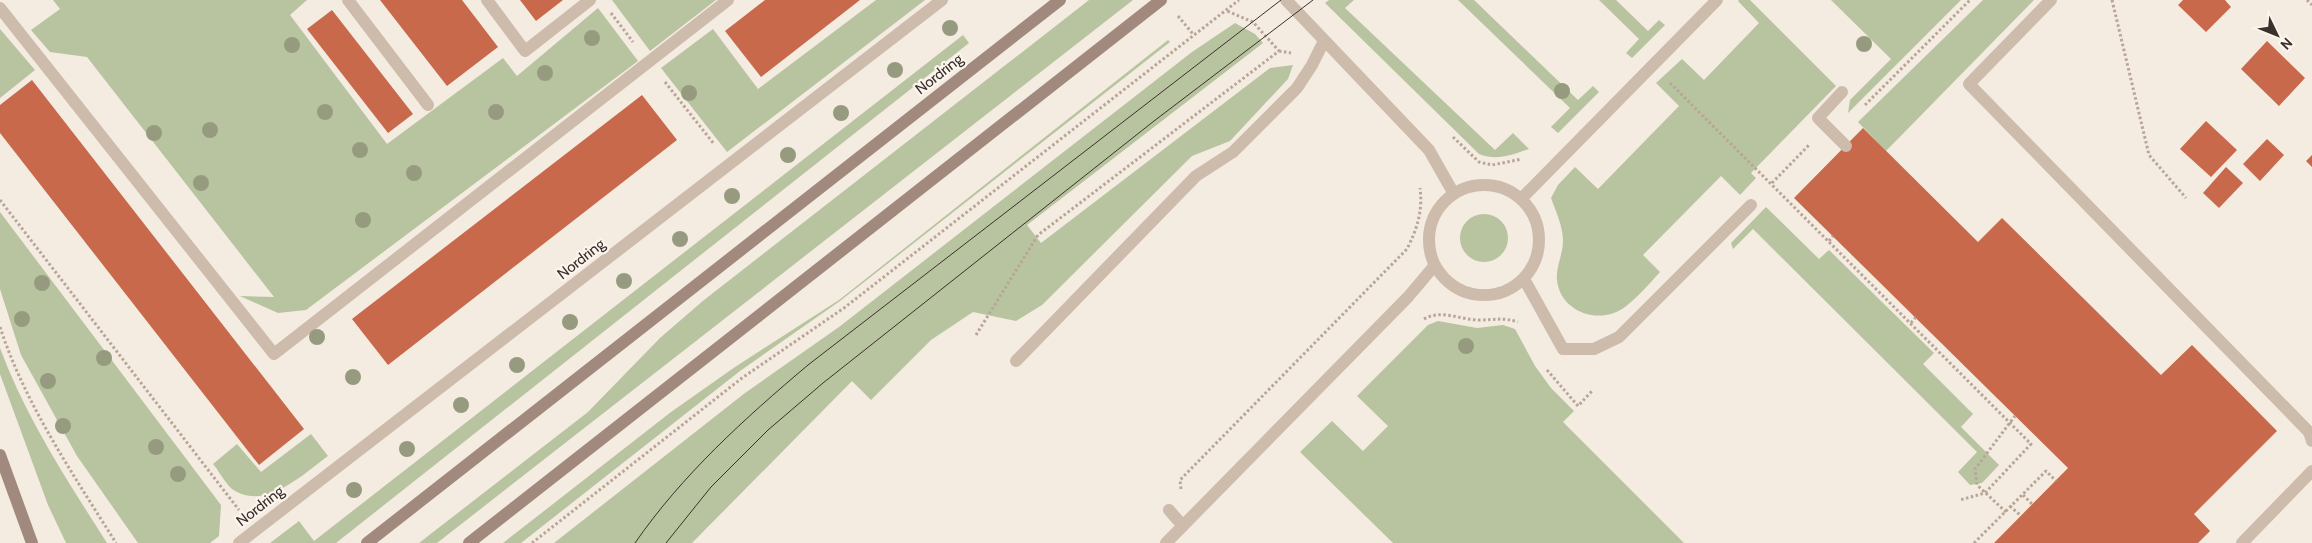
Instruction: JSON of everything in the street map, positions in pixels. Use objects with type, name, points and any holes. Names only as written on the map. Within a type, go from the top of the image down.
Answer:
[{"type":"main road","name":"Nordring","points":[[367,543],[1060,0]]},
{"type":"main road","points":[[469,543],[1161,0]]},
{"type":"main road","points":[[0,455],[23,524],[32,543]]},
{"type":"street","points":[[348,0],[428,105]]},
{"type":"street","points":[[487,0],[525,51],[590,0]]},
{"type":"street","points":[[0,8],[274,354],[728,0]]},
{"type":"street","name":"Nordring","points":[[239,543],[942,0]]},
{"type":"street","points":[[1286,0],[1429,150],[1454,194]]},
{"type":"street","points":[[1521,199],[1717,0]]},
{"type":"street","points":[[2051,0],[1969,84],[2309,432],[2312,441]]},
{"type":"street","points":[[1016,361],[1196,176],[1233,152],[1297,88],[1312,65],[1324,41]]},
{"type":"street","points":[[1842,92],[1818,118],[1846,146]]},
{"type":"street","points":[[1488,185],[1506,190],[1521,199],[1532,214],[1538,231],[1538,249],[1532,267],[1524,279],[1506,290],[1490,295],[1474,294],[1458,288],[1445,279],[1435,265],[1430,250],[1430,234],[1434,219],[1442,205],[1454,194],[1471,187],[1488,185]]},
{"type":"street","points":[[1524,279],[1563,349],[1594,349],[1619,337],[1751,205]]},
{"type":"street","points":[[1166,543],[1408,297],[1435,265]]},
{"type":"street","points":[[2242,543],[2312,472]]},
{"type":"street","points":[[1168,510],[1183,526]]},
{"type":"path","points":[[532,543],[742,378],[844,308],[1239,0]]},
{"type":"path","points":[[1772,183],[1831,131],[1970,0]]},
{"type":"path","points":[[2112,0],[2148,155],[2186,198]]},
{"type":"path","points":[[2307,0],[2312,5]]},
{"type":"path","points":[[1226,10],[1253,22],[1279,51],[1297,54],[1312,65]]},
{"type":"path","points":[[976,335],[1038,235],[1279,51]]},
{"type":"path","points":[[1652,64],[2032,444],[1985,493],[1960,500]]},
{"type":"path","points":[[1451,135],[1479,162],[1492,165],[1507,164],[1526,156]]},
{"type":"path","points":[[1183,526],[1180,480],[1407,249],[1418,226],[1422,202],[1420,186]]},
{"type":"path","points":[[0,200],[255,531]]},
{"type":"path","points":[[1829,241],[1833,236]]},
{"type":"path","points":[[1419,325],[1426,318],[1437,314],[1478,320],[1503,318],[1518,322],[1523,328]]},
{"type":"path","points":[[1911,323],[1916,317]]},
{"type":"path","points":[[0,327],[10,359],[58,450],[116,543]]},
{"type":"path","points":[[1546,369],[1578,406],[1592,392]]},
{"type":"path","points":[[2006,512],[1977,485],[1975,469],[2015,416]]},
{"type":"path","points":[[1974,543],[2046,471],[2056,480]]},
{"type":"path","points":[[2022,495],[2032,504]]},
{"type":"path","points":[[2010,506],[2021,516]]},
{"type":"green space","points":[[53,0],[307,0],[290,15],[387,144],[503,58],[517,76],[598,8],[638,61],[306,310],[278,313],[240,296],[274,297],[87,57],[50,52],[31,30],[60,9]]},
{"type":"green space","points":[[612,0],[716,0],[650,51]]},
{"type":"green space","points":[[876,0],[925,0],[727,152],[661,68],[713,29],[758,89]]},
{"type":"green space","points":[[1089,0],[1133,0],[437,543],[419,543],[588,412],[660,338],[704,300]]},
{"type":"green space","points":[[1329,0],[1354,0],[1345,8],[1495,150],[1513,133],[1529,149],[1498,157],[1479,154],[1325,3]]},
{"type":"green space","points":[[1458,0],[1474,0],[1578,100],[1593,86],[1599,92],[1558,133],[1551,127],[1570,108]]},
{"type":"green space","points":[[1599,0],[1616,0],[1648,31],[1659,20],[1665,25],[1632,58],[1626,53],[1639,39]]},
{"type":"green space","points":[[1739,0],[1750,0],[1836,86],[1751,173],[1756,178],[1740,195],[1721,176],[1643,255],[1660,272],[1625,307],[1615,313],[1604,315],[1583,313],[1573,308],[1565,300],[1557,280],[1563,237],[1551,198],[1558,185],[1575,167],[1598,189],[1679,106],[1656,83],[1682,59],[1704,80],[1759,23]]},
{"type":"green space","points":[[1831,0],[1961,0],[1848,113],[1850,100],[1891,59]]},
{"type":"green space","points":[[1983,0],[2034,0],[1886,151],[1858,122]]},
{"type":"green space","points":[[1235,23],[1255,34],[1263,43],[1027,225],[1041,243],[1270,68],[1293,65],[1288,79],[1230,141],[1192,156],[1042,305],[1016,321],[973,312],[931,340],[871,400],[852,381],[692,543],[554,543],[745,393],[839,327],[1192,52]]},
{"type":"green space","points":[[0,29],[35,70],[0,98]]},
{"type":"green space","points":[[963,35],[969,43],[336,543],[270,543],[299,521],[314,541]]},
{"type":"green space","points":[[1168,40],[1170,42],[840,301],[740,371],[521,543],[503,543],[671,412],[735,367],[839,300]]},
{"type":"green space","points":[[1766,207],[1819,259],[1829,250],[1934,353],[1923,364],[1973,414],[1961,427],[1999,465],[1982,483],[1970,485],[1958,472],[1977,452],[1753,229],[1733,249],[1731,243]]},
{"type":"green space","points":[[0,212],[221,505],[219,536],[210,543],[138,543],[77,456],[21,355],[0,289]]},
{"type":"green space","points":[[1479,214],[1489,214],[1501,221],[1508,233],[1508,243],[1501,255],[1489,262],[1479,262],[1471,258],[1464,251],[1460,243],[1460,233],[1464,225],[1471,218]]},
{"type":"green space","points":[[1438,321],[1477,328],[1503,325],[1515,329],[1535,366],[1551,388],[1574,411],[1563,422],[1684,543],[1393,543],[1300,452],[1332,421],[1363,451],[1388,426],[1357,396],[1428,325]]},
{"type":"green space","points":[[0,348],[10,374],[35,424],[62,472],[107,543],[66,543],[48,505],[0,374]]},
{"type":"green space","points":[[311,434],[328,456],[283,488],[270,493],[257,496],[245,495],[232,489],[213,464],[237,444],[261,472]]},
{"type":"building","points":[[380,0],[462,0],[498,47],[447,86]]},
{"type":"building","points":[[520,0],[563,0],[536,21]]},
{"type":"building","points":[[765,0],[860,0],[761,77],[725,31]]},
{"type":"building","points":[[2183,0],[2225,0],[2231,7],[2206,32],[2178,5]]},
{"type":"building","points":[[332,10],[413,114],[388,133],[307,29]]},
{"type":"building","points":[[2267,41],[2305,78],[2279,106],[2241,69]]},
{"type":"building","points":[[32,80],[304,429],[259,465],[0,133],[0,105]]},
{"type":"building","points":[[642,95],[677,140],[388,365],[352,319]]},
{"type":"building","points":[[2206,121],[2237,150],[2211,177],[2180,149]]},
{"type":"building","points":[[1863,128],[1978,242],[2002,218],[2161,375],[2192,345],[2277,431],[2194,514],[2210,531],[2198,543],[1994,543],[2068,468],[1794,198]]},
{"type":"building","points":[[2267,139],[2284,155],[2260,181],[2243,164]]},
{"type":"building","points":[[2312,155],[2312,167],[2306,161]]},
{"type":"building","points":[[2226,167],[2243,183],[2219,208],[2203,193]]},
{"type":"tram line","points":[[635,543],[673,494],[715,449],[808,365],[1281,0]]},
{"type":"tram line","points":[[666,543],[711,487],[768,430],[823,383],[1154,121],[1313,0]]}]
